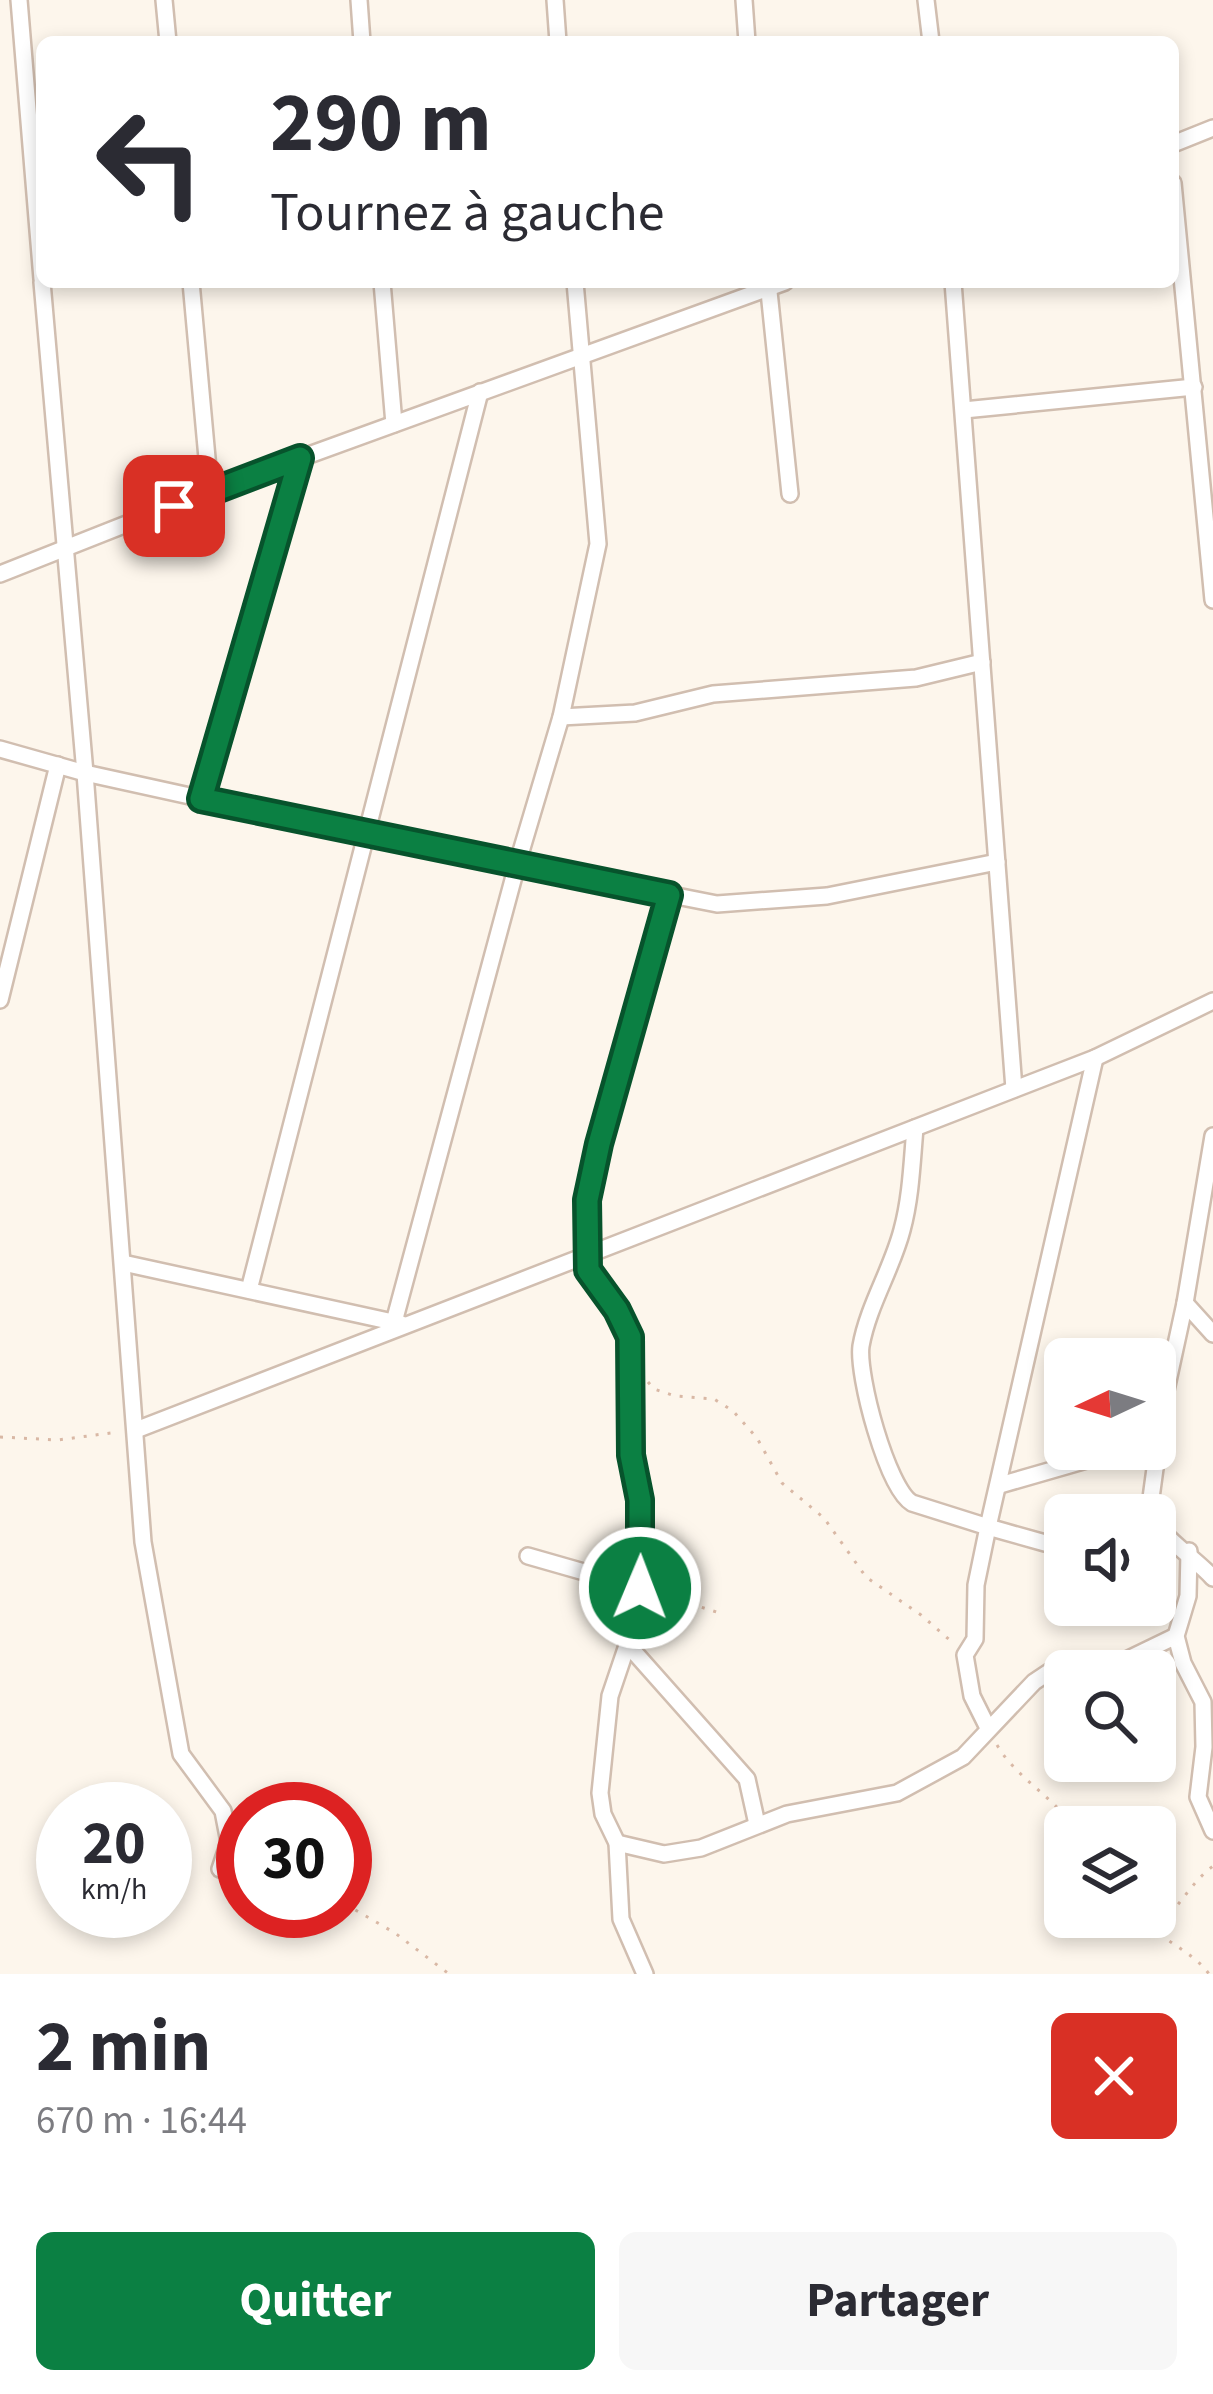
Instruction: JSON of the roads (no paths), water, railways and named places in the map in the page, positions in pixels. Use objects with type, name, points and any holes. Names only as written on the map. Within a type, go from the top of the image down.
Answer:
[{"type":"street","points":[[19,0],[36,208]]},
{"type":"street","points":[[164,0],[167,36]]},
{"type":"street","points":[[359,0],[362,36]]},
{"type":"street","points":[[555,0],[558,36]]},
{"type":"street","points":[[744,0],[747,36]]},
{"type":"street","points":[[926,0],[930,36]]},
{"type":"street","points":[[1179,142],[1213,128]]},
{"type":"street","points":[[1179,241],[1213,600]]},
{"type":"street","points":[[43,288],[143,1542],[181,1754],[216,1802]]},
{"type":"street","points":[[191,288],[210,491]]},
{"type":"street","points":[[383,288],[394,424]]},
{"type":"street","points":[[400,1324],[517,865],[561,717],[598,544],[575,288]]},
{"type":"street","points":[[0,574],[210,491],[763,288]]},
{"type":"street","points":[[774,288],[790,494]]},
{"type":"street","points":[[954,288],[1014,1089]]},
{"type":"street","points":[[964,410],[1194,387]]},
{"type":"street","points":[[249,1290],[480,392]]},
{"type":"street","points":[[201,799],[300,458]]},
{"type":"street","points":[[561,717],[635,713],[712,694],[916,678],[982,662]]},
{"type":"street","points":[[0,749],[85,773],[367,836],[717,904],[827,896],[997,862]]},
{"type":"street","points":[[0,1000],[58,765]]},
{"type":"street","points":[[645,1974],[622,1919],[617,1843],[603,1814],[602,1752],[610,1696],[628,1645],[640,1588],[640,1500],[631,1455],[632,1362],[630,1337],[617,1310],[592,1281],[587,1200],[669,895]]},
{"type":"street","points":[[136,1430],[1095,1058],[1213,1001]]},
{"type":"street","points":[[988,1728],[972,1696],[965,1655],[975,1639],[976,1585],[1095,1058]]},
{"type":"street","points":[[915,1128],[902,1231],[865,1334],[862,1369],[886,1460],[902,1496],[912,1503],[1044,1543]]},
{"type":"street","points":[[1176,1347],[1213,1136]]},
{"type":"street","points":[[123,1263],[400,1324]]},
{"type":"street","points":[[1185,1303],[1213,1334]]},
{"type":"street","points":[[1000,1484],[1050,1470]]},
{"type":"street","points":[[1176,1541],[1213,1578]]},
{"type":"street","points":[[1189,1551],[1188,1596],[1176,1636],[1183,1663],[1203,1702],[1198,1797],[1213,1832]]},
{"type":"street","points":[[528,1556],[640,1588]]},
{"type":"street","points":[[617,1843],[664,1854],[701,1848],[817,1805],[897,1793],[963,1757],[1049,1672],[1116,1665],[1176,1636]]},
{"type":"street","points":[[628,1645],[747,1779],[757,1824]]}]
